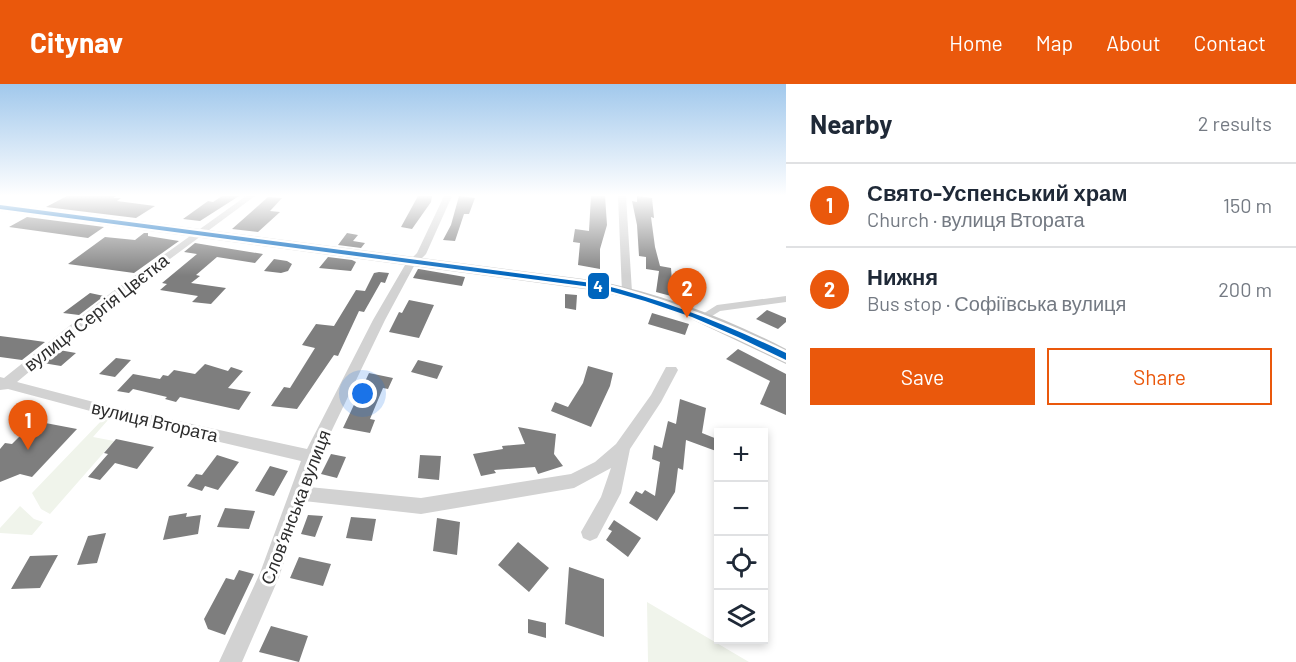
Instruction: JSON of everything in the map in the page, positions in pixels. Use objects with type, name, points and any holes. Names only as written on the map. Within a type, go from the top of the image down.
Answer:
[{"type":"main road","points":[[122,223],[414,261],[627,292],[704,317],[786,357]]},
{"type":"street","name":"вулиця Сергія Цвєтка","points":[[2,384],[116,294],[213,223]]},
{"type":"street","name":"Словʼянська вулиця","points":[[230,662],[269,576],[311,457],[379,320],[414,261],[422,254],[436,223]]},
{"type":"street","points":[[623,223],[627,292]]},
{"type":"street","points":[[704,317],[717,308],[786,299]]},
{"type":"street","points":[[299,493],[421,506],[574,481],[601,467],[622,448],[656,398],[670,370]]},
{"type":"street","name":"вулиця Втората","points":[[2,384],[311,457]]},
{"type":"street","points":[[590,532],[611,501],[619,476],[622,448]]},
{"type":"shaded area","points":[[103,419],[108,420],[93,437],[114,441],[50,514],[41,509],[32,493]]},
{"type":"shaded area","points":[[20,506],[34,519],[43,522],[32,535],[0,533],[0,528]]},
{"type":"shaded area","points":[[647,602],[714,641],[714,644],[718,644],[749,662],[648,662]]},
{"type":"building","points":[[16,223],[73,223],[104,227],[88,238],[9,227]]},
{"type":"building","points":[[239,223],[268,223],[258,232],[232,229]]},
{"type":"building","points":[[403,223],[416,223],[412,229],[401,227]]},
{"type":"building","points":[[452,223],[461,223],[455,241],[443,240]]},
{"type":"building","points":[[589,223],[607,223],[600,249],[600,269],[578,265],[580,243],[573,242],[575,229],[589,231]]},
{"type":"building","points":[[637,223],[652,223],[660,266],[671,268],[674,282],[671,296],[656,292],[659,271],[646,269],[646,257],[639,256]]},
{"type":"building","points":[[144,233],[148,233],[148,236],[179,241],[134,273],[68,264],[105,237],[135,240]]},
{"type":"building","points":[[347,233],[358,235],[353,241],[365,243],[361,248],[338,245]]},
{"type":"building","points":[[195,243],[263,254],[255,263],[217,257],[196,275],[200,276],[191,283],[226,288],[211,304],[192,302],[198,296],[160,290],[167,284],[162,283],[197,254],[184,252]]},
{"type":"building","points":[[328,257],[356,262],[351,271],[319,268]]},
{"type":"building","points":[[274,259],[292,264],[288,271],[281,273],[264,271]]},
{"type":"building","points":[[418,269],[465,277],[462,286],[413,278]]},
{"type":"building","points":[[374,273],[389,273],[385,283],[381,282],[364,312],[359,311],[338,356],[334,355],[297,409],[271,406],[284,387],[290,388],[315,348],[302,345],[316,324],[334,326],[356,290],[365,291]]},
{"type":"building","points":[[90,293],[104,296],[79,315],[63,313]]},
{"type":"building","points":[[565,294],[577,295],[576,310],[565,308]]},
{"type":"building","points":[[409,300],[434,305],[419,338],[389,332],[399,312],[402,313]]},
{"type":"building","points":[[767,310],[786,318],[786,322],[778,329],[756,319]]},
{"type":"building","points":[[652,313],[689,324],[685,335],[648,324]]},
{"type":"building","points":[[0,336],[45,342],[22,360],[0,357]]},
{"type":"building","points":[[738,349],[786,374],[786,415],[760,404],[770,381],[726,359]]},
{"type":"building","points":[[59,350],[76,353],[61,366],[43,363]]},
{"type":"building","points":[[116,358],[131,360],[115,377],[99,374]]},
{"type":"building","points":[[418,360],[443,366],[437,379],[411,372]]},
{"type":"building","points":[[205,364],[228,371],[231,367],[243,371],[228,388],[251,392],[239,410],[180,397],[176,402],[165,399],[167,397],[133,389],[129,393],[117,391],[133,374],[160,379],[163,375],[168,376],[174,370],[195,374]]},
{"type":"building","points":[[588,366],[613,373],[610,386],[591,427],[551,411],[555,402],[568,407],[583,383]]},
{"type":"building","points":[[369,373],[393,378],[388,389],[383,388],[370,419],[375,420],[370,433],[343,428]]},
{"type":"building","points":[[680,399],[706,408],[702,433],[714,438],[714,450],[686,440],[683,470],[678,468],[675,492],[657,521],[629,503],[636,491],[642,494],[645,490],[655,496],[660,462],[652,459],[654,445],[662,448],[668,421],[676,424]]},
{"type":"building","points":[[35,421],[77,429],[32,477],[20,474],[0,482],[0,449],[5,443],[12,444]]},
{"type":"building","points":[[518,427],[556,434],[554,454],[563,466],[538,474],[535,467],[494,470],[496,473],[481,476],[473,454],[503,449],[502,446],[525,444]]},
{"type":"building","points":[[116,439],[154,447],[137,469],[115,463],[100,480],[88,477],[108,454],[104,453]]},
{"type":"building","points":[[331,454],[346,457],[337,478],[321,474]]},
{"type":"building","points":[[217,455],[239,462],[218,490],[205,486],[202,491],[187,486],[196,474],[202,475]]},
{"type":"building","points":[[420,455],[441,456],[439,480],[418,478]]},
{"type":"building","points":[[270,466],[288,471],[274,496],[255,491]]},
{"type":"building","points":[[225,508],[255,511],[249,529],[217,527]]},
{"type":"building","points":[[187,513],[186,517],[201,515],[198,534],[163,540],[169,516]]},
{"type":"building","points":[[308,515],[323,516],[315,537],[301,534]]},
{"type":"building","points":[[351,517],[376,519],[372,541],[346,538]]},
{"type":"building","points":[[437,518],[460,522],[457,555],[433,551]]},
{"type":"building","points":[[614,520],[641,538],[628,557],[606,540],[612,531],[608,529]]},
{"type":"building","points":[[106,533],[97,563],[77,565],[88,536]]},
{"type":"building","points":[[518,542],[549,568],[529,592],[498,565]]},
{"type":"building","points":[[58,555],[40,588],[11,589],[30,556]]},
{"type":"building","points":[[299,557],[331,564],[323,586],[290,578]]},
{"type":"building","points":[[569,567],[604,579],[604,637],[565,624]]},
{"type":"building","points":[[239,570],[254,574],[225,635],[208,629],[204,619],[226,578],[234,580]]},
{"type":"building","points":[[528,619],[546,623],[546,638],[528,633]]},
{"type":"building","points":[[271,626],[308,636],[299,662],[259,652]]},
{"type":"transit line","name":"4","points":[[121,223],[599,286],[695,315],[786,357]]},
{"type":"place","name":"Нижня","points":[[687,318]]},
{"type":"place","name":"Свято-Успенський храм","points":[[28,450]]}]
